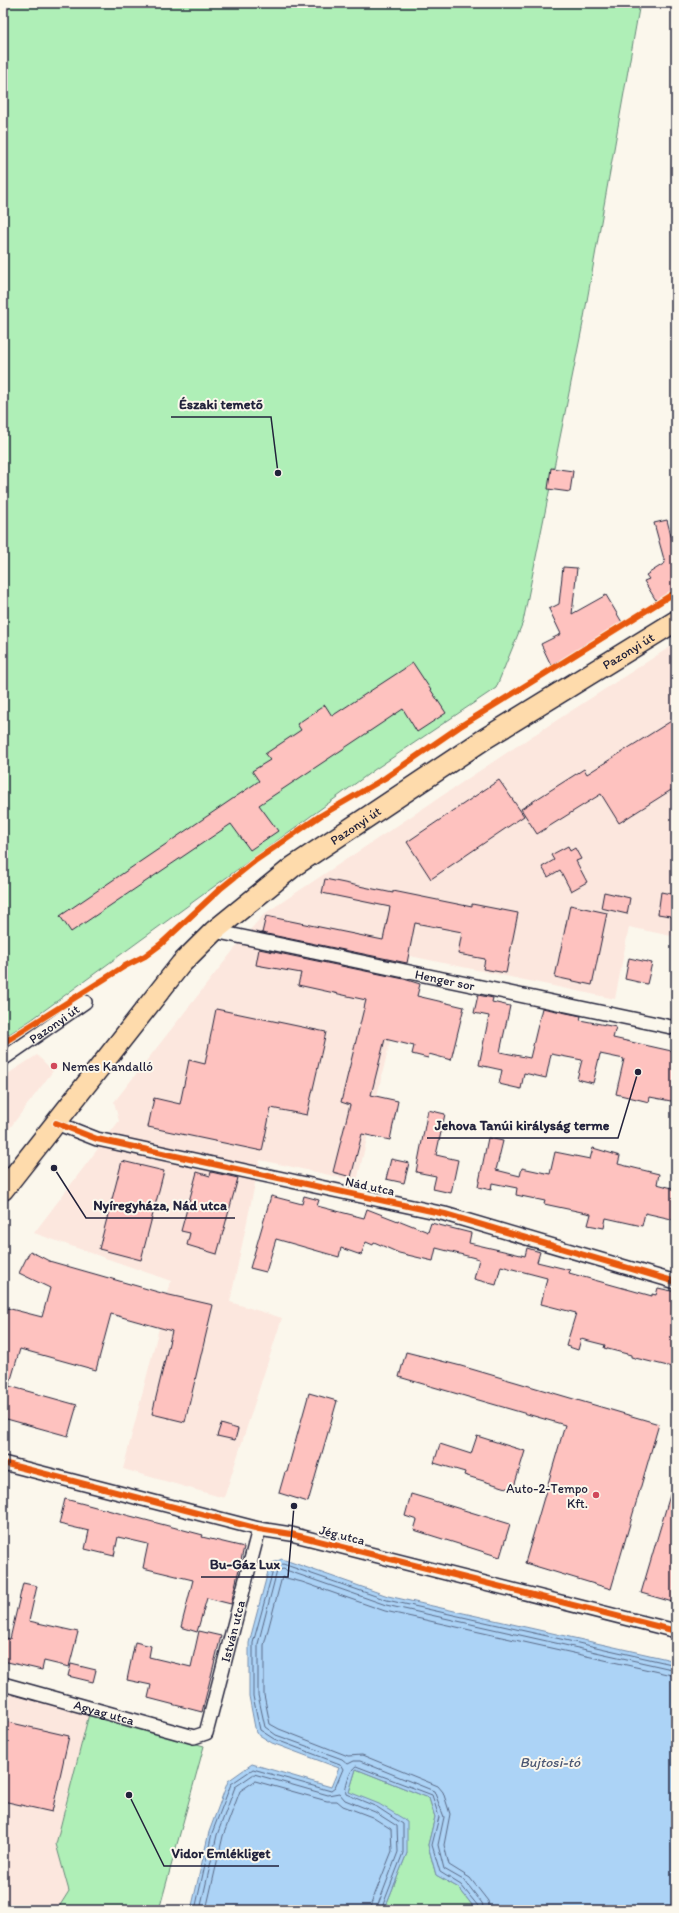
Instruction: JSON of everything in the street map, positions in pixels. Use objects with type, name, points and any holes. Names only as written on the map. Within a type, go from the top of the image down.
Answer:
[{"type":"main road","name":"Pazonyi út","points":[[56,1123],[181,964],[214,931],[294,866],[486,738],[676,621]]},
{"type":"main road","points":[[3,1190],[56,1123]]},
{"type":"street","name":"Henger sor","points":[[214,931],[676,1028]]},
{"type":"street","name":"Pazonyi út","points":[[3,1059],[85,1002]]},
{"type":"street","name":"Nád utca","points":[[56,1123],[97,1139],[445,1214],[676,1282]]},
{"type":"street","name":"Jég utca","points":[[3,1463],[259,1529],[291,1534],[676,1631]]},
{"type":"street","name":"István utca","points":[[206,1733],[259,1529]]},
{"type":"street","name":"Agyag utca","points":[[3,1684],[194,1737],[206,1733]]},
{"type":"shaded area","points":[[676,643],[676,937],[629,927],[615,999],[410,956],[357,1181],[260,1160],[230,1302],[282,1318],[224,1498],[123,1469],[171,1281],[34,1233],[119,1121],[114,1102],[243,938],[264,914],[520,744]]},
{"type":"shaded area","points":[[37,1055],[53,1071],[3,1137],[3,1077]]},
{"type":"shaded area","points":[[3,1691],[89,1714],[56,1844],[69,1891],[57,1910],[3,1910]]},
{"type":"green space","points":[[3,3],[640,3],[583,323],[523,622],[496,688],[374,770],[31,1020],[3,1038]]},
{"type":"green space","points":[[89,1714],[204,1746],[159,1910],[57,1910],[69,1891],[56,1844]]},
{"type":"green space","points":[[356,1769],[429,1798],[435,1817],[428,1845],[436,1875],[459,1888],[476,1910],[384,1910],[407,1853],[349,1792]]},
{"type":"water","name":"Bujtosi-tó","points":[[282,1559],[388,1596],[676,1661],[676,1910],[476,1910],[459,1888],[436,1875],[428,1845],[435,1817],[429,1798],[356,1769],[349,1792],[379,1804],[407,1821],[407,1853],[384,1910],[191,1910],[209,1832],[228,1781],[252,1764],[331,1787],[339,1768],[272,1743],[256,1733],[249,1696],[249,1643],[270,1564]]},
{"type":"building","points":[[551,468],[573,471],[570,492],[548,489]]},
{"type":"building","points":[[667,520],[676,556],[676,590],[657,602],[644,581],[649,579],[646,575],[665,563],[654,523]]},
{"type":"building","points":[[563,567],[577,568],[572,614],[606,595],[623,624],[581,647],[582,649],[551,665],[541,644],[561,634],[549,609],[559,604]]},
{"type":"building","points":[[413,663],[446,713],[417,732],[403,709],[259,805],[278,831],[250,850],[231,824],[71,932],[60,916],[259,781],[252,771],[270,760],[265,754],[301,730],[297,724],[325,705],[332,716]]},
{"type":"building","points":[[676,718],[676,787],[619,823],[601,794],[537,834],[521,809],[584,769],[587,774]]},
{"type":"building","points":[[499,780],[524,816],[431,879],[407,842]]},
{"type":"building","points":[[568,846],[570,851],[575,848],[581,859],[576,861],[587,882],[571,891],[560,870],[548,877],[542,867],[554,860],[551,855]]},
{"type":"building","points":[[325,879],[472,907],[472,904],[518,913],[506,973],[483,969],[485,959],[458,954],[462,932],[415,923],[407,963],[262,933],[266,916],[383,940],[390,907],[322,893]]},
{"type":"building","points":[[604,892],[630,898],[627,914],[601,908]]},
{"type":"building","points":[[661,892],[676,895],[676,917],[658,914]]},
{"type":"building","points":[[570,905],[607,913],[592,985],[555,977]]},
{"type":"building","points":[[259,949],[404,979],[420,984],[417,996],[464,1007],[451,1060],[429,1054],[428,1058],[412,1054],[414,1046],[385,1039],[371,1095],[398,1101],[390,1140],[362,1134],[351,1177],[333,1172],[350,1105],[341,1102],[366,1000],[298,985],[301,973],[256,965]]},
{"type":"building","points":[[629,958],[652,963],[647,984],[625,979]]},
{"type":"building","points":[[478,995],[493,998],[492,1002],[510,1006],[500,1052],[530,1058],[542,1008],[581,1016],[580,1020],[616,1027],[613,1038],[676,1052],[676,1102],[650,1097],[649,1102],[616,1094],[624,1059],[600,1054],[593,1083],[577,1079],[582,1060],[551,1054],[546,1078],[524,1073],[521,1089],[499,1084],[502,1070],[479,1065],[489,1016],[474,1013]]},
{"type":"building","points":[[216,1009],[326,1032],[307,1115],[271,1108],[262,1151],[148,1127],[154,1098],[180,1104],[189,1060],[205,1064]]},
{"type":"building","points":[[428,1110],[445,1114],[436,1155],[458,1160],[451,1193],[433,1189],[436,1176],[416,1172]]},
{"type":"building","points":[[488,1138],[503,1141],[496,1170],[520,1176],[522,1168],[550,1174],[555,1152],[590,1159],[593,1148],[620,1156],[618,1164],[659,1174],[657,1184],[676,1189],[676,1220],[645,1213],[642,1226],[606,1218],[604,1228],[588,1225],[591,1214],[544,1204],[545,1201],[516,1195],[517,1188],[492,1183],[491,1190],[478,1187]]},
{"type":"building","points":[[391,1159],[409,1163],[404,1183],[386,1179]]},
{"type":"building","points":[[122,1161],[164,1171],[141,1260],[99,1249]]},
{"type":"building","points":[[197,1172],[210,1176],[211,1172],[238,1178],[217,1254],[187,1245],[190,1233],[181,1231]]},
{"type":"building","points":[[271,1196],[302,1204],[304,1196],[319,1200],[317,1206],[364,1218],[367,1209],[428,1232],[431,1223],[471,1233],[469,1243],[525,1256],[527,1248],[540,1252],[537,1262],[570,1270],[569,1273],[652,1296],[652,1294],[656,1295],[658,1288],[676,1292],[676,1368],[631,1357],[631,1355],[604,1348],[605,1345],[581,1339],[578,1350],[566,1346],[576,1313],[541,1304],[547,1278],[501,1266],[496,1285],[474,1279],[479,1259],[436,1248],[433,1261],[399,1253],[374,1242],[373,1245],[366,1242],[361,1255],[341,1248],[339,1257],[276,1239],[266,1272],[250,1268]]},
{"type":"building","points":[[30,1251],[49,1261],[165,1294],[213,1305],[185,1422],[152,1414],[172,1331],[111,1314],[96,1370],[20,1349],[9,1386],[77,1405],[68,1436],[3,1418],[3,1307],[42,1317],[50,1288],[19,1273]]},
{"type":"building","points":[[406,1352],[461,1366],[659,1424],[611,1589],[525,1563],[565,1425],[399,1377]]},
{"type":"building","points":[[309,1393],[337,1401],[308,1502],[279,1493],[285,1472],[287,1472]]},
{"type":"building","points":[[221,1424],[238,1429],[235,1440],[217,1436]]},
{"type":"building","points":[[477,1436],[525,1451],[513,1490],[464,1475],[465,1472],[434,1463],[440,1444],[471,1454]]},
{"type":"building","points":[[673,1485],[676,1486],[676,1603],[641,1593]]},
{"type":"building","points":[[411,1494],[510,1524],[500,1557],[414,1530],[417,1520],[405,1516]]},
{"type":"building","points":[[65,1499],[203,1535],[202,1537],[244,1547],[231,1604],[207,1598],[197,1632],[181,1627],[193,1580],[143,1568],[148,1544],[118,1537],[114,1556],[85,1549],[89,1531],[59,1524]]},
{"type":"building","points":[[23,1583],[37,1586],[29,1621],[78,1632],[69,1667],[44,1661],[42,1670],[3,1661],[3,1637],[10,1639]]},
{"type":"building","points":[[199,1631],[221,1636],[202,1712],[148,1698],[151,1685],[127,1680],[135,1642],[151,1646],[149,1657],[191,1667]]},
{"type":"building","points":[[71,1664],[96,1670],[93,1682],[68,1676]]},
{"type":"building","points":[[3,1721],[69,1736],[52,1812],[3,1801]]},
{"type":"cycle path","points":[[3,1043],[125,966],[145,956],[161,944],[220,889],[256,860],[320,816],[385,778],[459,727],[676,592]]},
{"type":"cycle path","points":[[56,1123],[97,1139],[445,1214],[676,1282]]},
{"type":"cycle path","points":[[3,1463],[259,1529],[291,1534],[676,1631]]},
{"type":"place","name":"Északi temető","points":[[278,473]]},
{"type":"place","name":"Nemes Kandalló","points":[[54,1066]]},
{"type":"place","name":"Jehova Tanúi királyság terme","points":[[638,1072]]},
{"type":"place","name":"Nyíregyháza, Nád utca","points":[[54,1168]]},
{"type":"place","name":"Auto-2-Tempo Kft.","points":[[596,1495]]},
{"type":"place","name":"Bu-Gáz Lux","points":[[294,1506]]},
{"type":"place","name":"Vidor Emlékliget","points":[[129,1795]]}]
